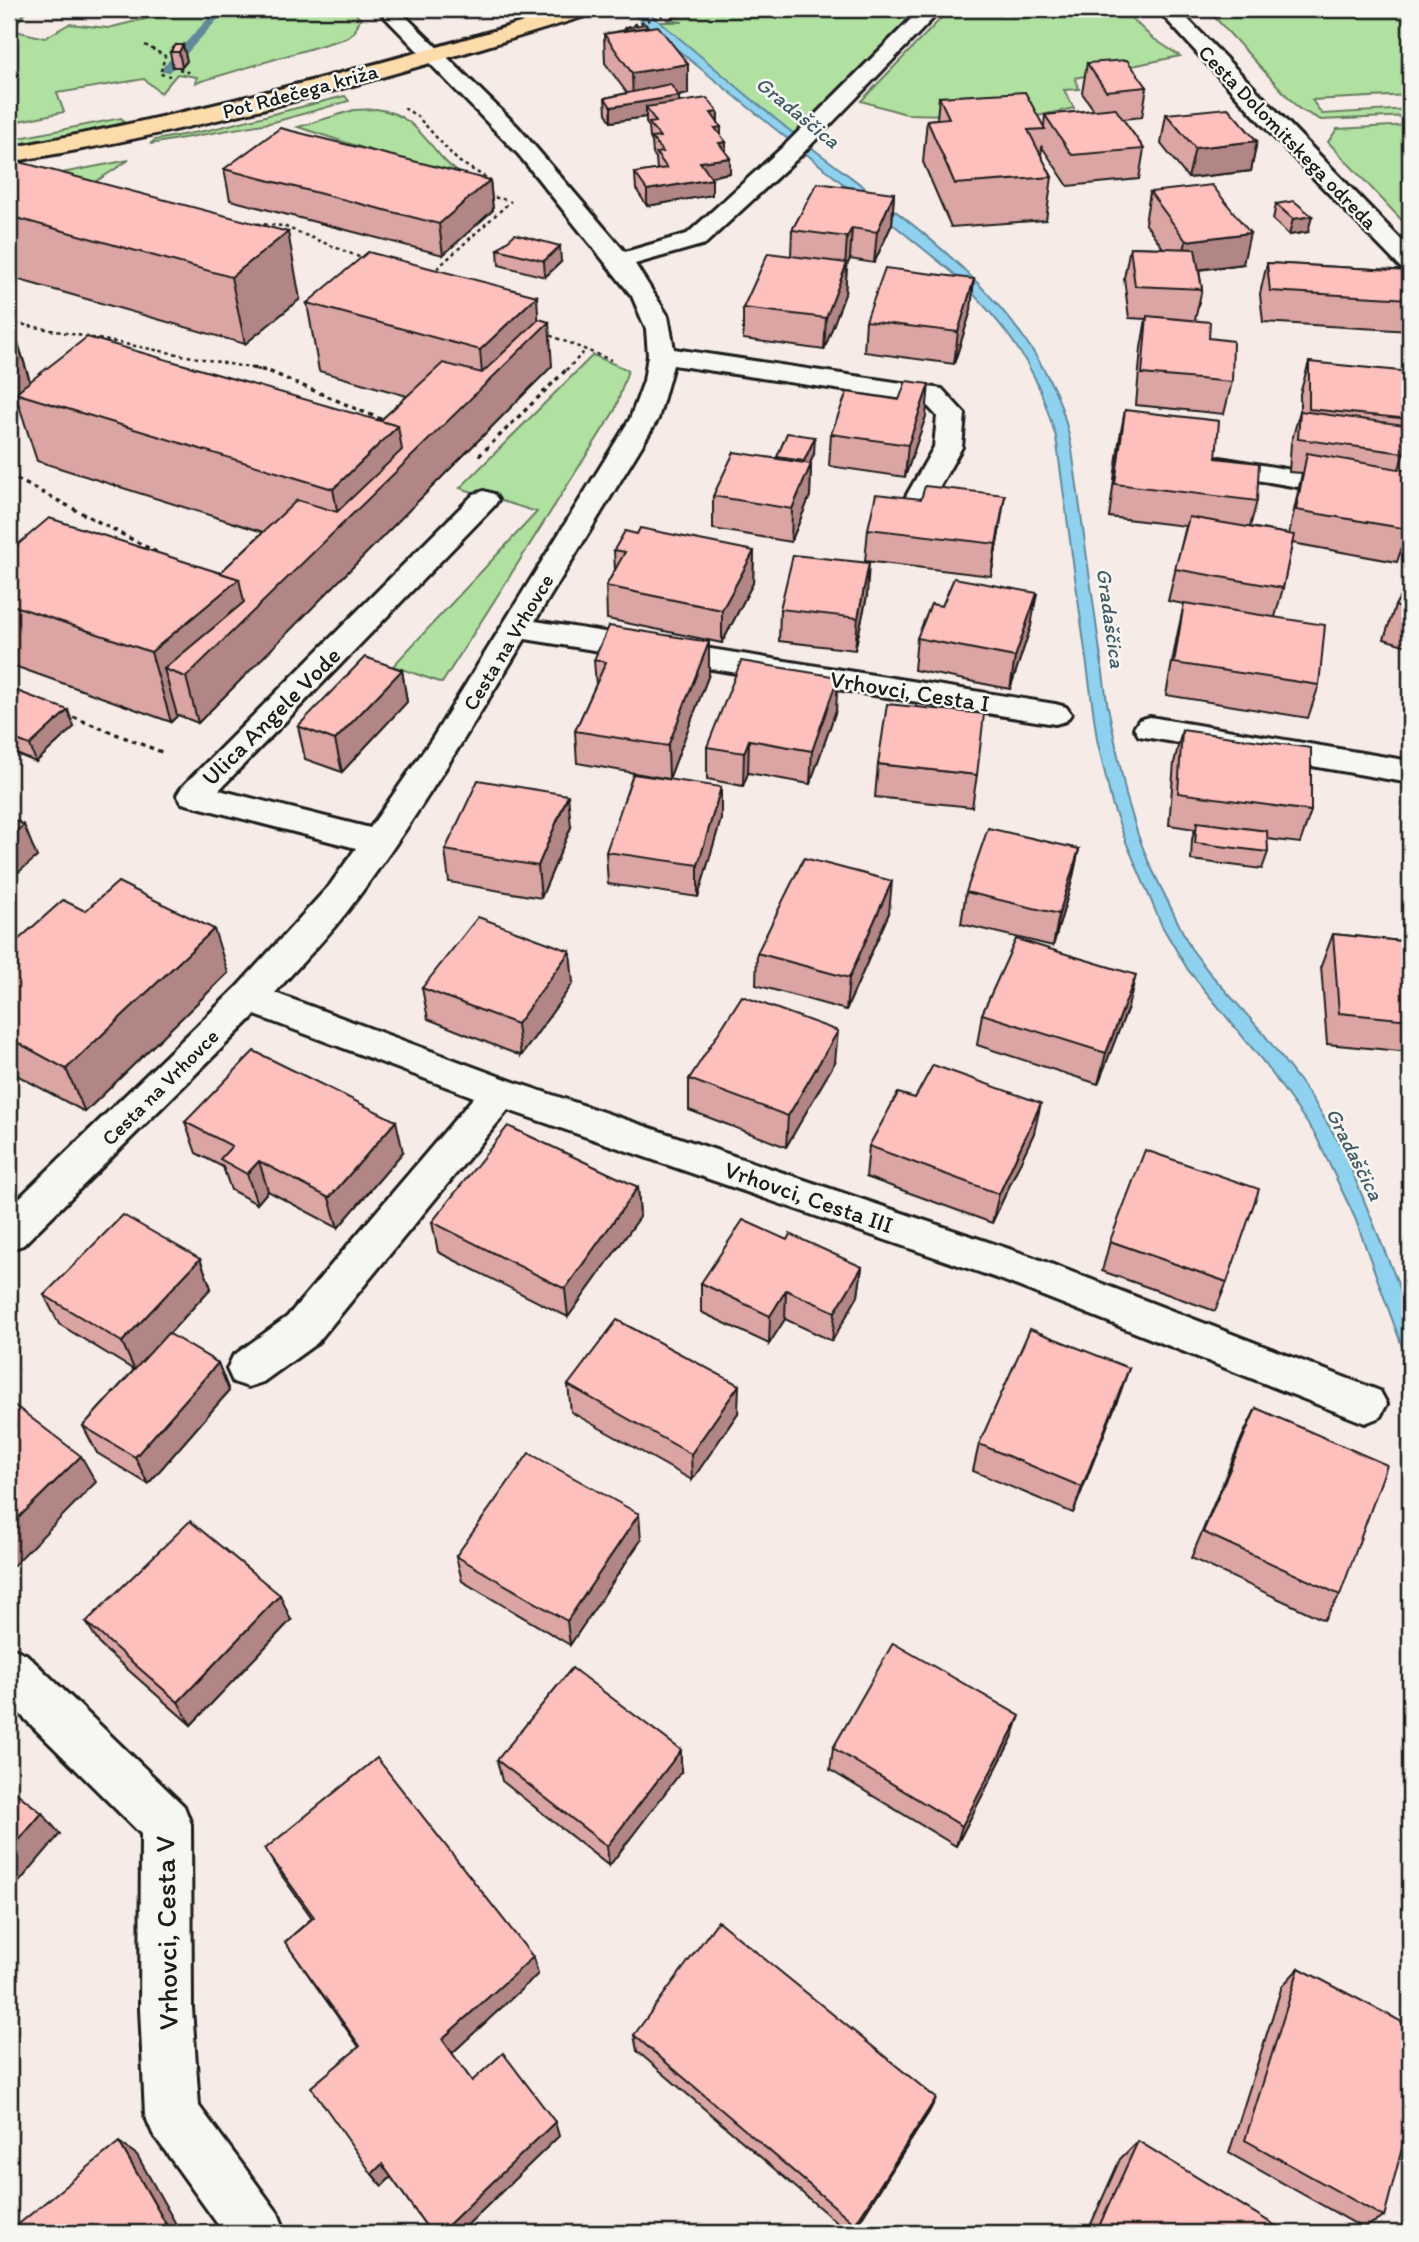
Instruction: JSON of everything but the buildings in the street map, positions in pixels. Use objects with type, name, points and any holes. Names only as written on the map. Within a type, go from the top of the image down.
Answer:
[{"type":"main road","name":"Pot Rdečega križa","points":[[9,155],[195,119],[588,9]]},
{"type":"street","name":"Cesta na Vrhovce","points":[[9,1233],[249,998],[342,894],[444,746],[644,419],[659,367],[656,318],[638,285],[587,220],[486,107],[405,31],[387,9]]},
{"type":"street","points":[[620,261],[696,239],[793,150],[932,9]]},
{"type":"street","name":"Cesta Dolomitskega odreda","points":[[1167,9],[1410,263]]},
{"type":"street","points":[[659,367],[932,395],[951,414],[948,447],[919,498]]},
{"type":"street","points":[[1220,466],[1410,498]]},
{"type":"street","name":"Ulica Angele Vode","points":[[380,842],[194,794],[484,500]]},
{"type":"street","name":"Vrhovci, Cesta I","points":[[516,628],[1055,714]]},
{"type":"street","points":[[1150,727],[1410,772]]},
{"type":"street","name":"Vrhovci, Cesta III","points":[[249,998],[501,1092],[1016,1268],[1365,1404]]},
{"type":"street","points":[[248,1369],[302,1330],[501,1092]]},
{"type":"street","name":"Vrhovci, Cesta V","points":[[9,1670],[166,1824],[166,2008],[172,2115],[258,2233]]},
{"type":"path","points":[[639,23],[683,9]]},
{"type":"path","points":[[145,45],[165,56],[160,74],[173,76]]},
{"type":"path","points":[[179,68],[191,73]]},
{"type":"path","points":[[477,192],[521,202]]},
{"type":"path","points":[[484,201],[490,196]]},
{"type":"path","points":[[431,273],[512,201]]},
{"type":"path","points":[[244,222],[283,226],[370,262]]},
{"type":"path","points":[[261,232],[270,225]]},
{"type":"path","points":[[10,323],[268,371],[396,426]]},
{"type":"path","points":[[538,330],[586,349],[659,367]]},
{"type":"path","points":[[478,456],[586,349]]},
{"type":"path","points":[[189,366],[199,358]]},
{"type":"path","points":[[351,420],[361,411]]},
{"type":"path","points":[[9,475],[164,556]]},
{"type":"path","points":[[60,712],[176,757]]},
{"type":"green space","points":[[9,9],[28,9],[11,30],[45,38],[69,24],[108,28],[186,9],[352,9],[360,19],[355,31],[346,38],[195,83],[197,77],[177,74],[161,93],[144,79],[57,93],[64,112],[9,123]]},
{"type":"green space","points":[[697,9],[918,9],[793,134],[664,28],[661,22],[683,22],[666,20]]},
{"type":"green space","points":[[950,9],[1122,9],[1151,37],[1180,56],[1075,78],[1079,89],[1064,90],[1074,108],[1033,117],[906,114],[861,101]]},
{"type":"green space","points":[[1207,9],[1410,9],[1410,95],[1312,100],[1322,114],[1410,109],[1410,116],[1321,120],[1299,109]]},
{"type":"green space","points":[[345,96],[349,101],[274,122],[150,144],[155,140],[209,130]]},
{"type":"green space","points":[[376,109],[408,121],[449,165],[477,185],[298,127],[354,110]]},
{"type":"green space","points":[[121,118],[126,124],[9,146],[9,140]]},
{"type":"green space","points":[[1410,125],[1410,229],[1328,142],[1337,129]]},
{"type":"green space","points":[[129,160],[66,201],[31,179]]},
{"type":"green space","points":[[593,355],[628,370],[615,410],[442,683],[393,666],[537,512],[460,488]]},
{"type":"water","name":"Gradaščica","points":[[627,9],[644,9],[779,122],[942,249],[975,280],[1032,350],[1054,389],[1069,434],[1107,702],[1126,795],[1138,835],[1190,947],[1263,1033],[1312,1098],[1343,1149],[1410,1313],[1410,1368],[1355,1218],[1315,1134],[1266,1065],[1188,970],[1162,926],[1126,842],[1112,804],[1097,739],[1056,437],[1040,390],[1023,357],[990,312],[952,272]]},
{"type":"waterway","points":[[166,70],[222,9]]}]
